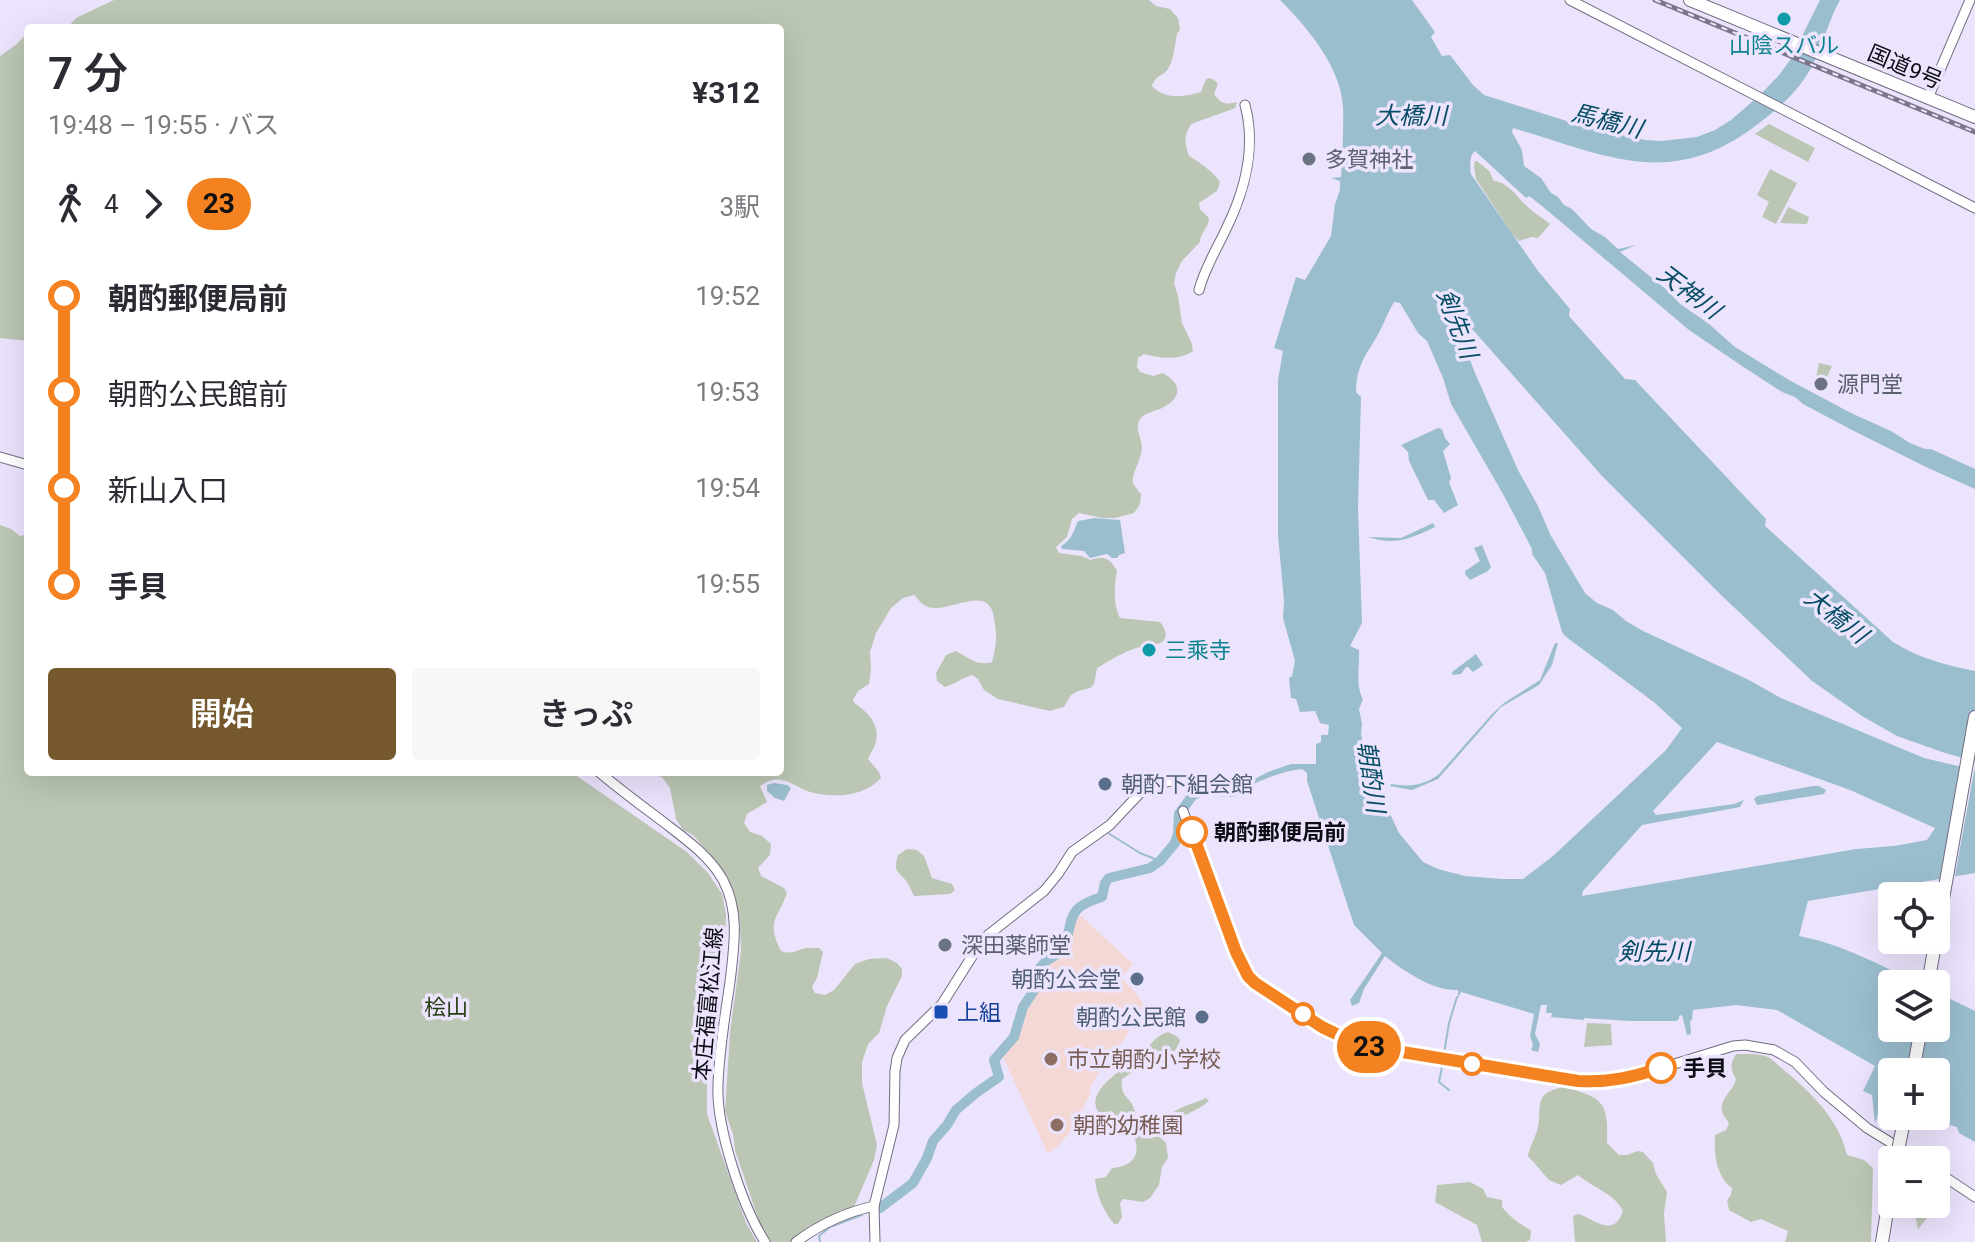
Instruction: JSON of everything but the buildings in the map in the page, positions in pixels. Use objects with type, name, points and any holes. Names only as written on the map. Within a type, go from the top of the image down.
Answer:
[{"type":"highway","name":"国道9号","points":[[1690,0],[1975,117]]},
{"type":"highway","points":[[1930,970],[1975,717]]},
{"type":"highway","points":[[1882,1242],[1886,1218]]},
{"type":"street","points":[[1570,0],[1975,208]]},
{"type":"street","points":[[1928,98],[1970,0]]},
{"type":"street","points":[[1199,290],[1205,269],[1233,214],[1247,168],[1250,132],[1245,105]]},
{"type":"street","points":[[0,457],[24,464]]},
{"type":"street","name":"本庄福富松江線","points":[[604,776],[702,853],[714,867],[730,896],[734,943],[719,1067],[718,1106],[739,1184],[765,1242]]},
{"type":"street","points":[[875,1242],[874,1206],[894,1125],[895,1071],[905,1040],[942,1004],[988,935],[1050,884],[1072,852],[1110,825],[1141,792],[1151,785],[1171,781]]},
{"type":"street","points":[[1183,811],[1245,972],[1255,983],[1338,1035],[1372,1047],[1594,1082],[1632,1077],[1733,1046],[1761,1047],[1782,1053],[1795,1062],[1824,1092],[1867,1128],[1896,1146]]},
{"type":"street","points":[[1950,1180],[1975,1197]]},
{"type":"street","points":[[796,1242],[832,1221],[874,1206]]},
{"type":"shaded area","points":[[1081,916],[1133,964],[1121,978],[1144,1005],[1125,1038],[1104,1063],[1070,1132],[1058,1146],[1047,1152],[1003,1057],[1017,1039],[1028,1005],[1037,993],[1042,970],[1065,951],[1073,921]]},
{"type":"green space","points":[[114,0],[1149,0],[1156,6],[1170,9],[1178,18],[1180,30],[1169,67],[1152,86],[1163,94],[1182,96],[1201,92],[1206,79],[1211,79],[1218,84],[1214,94],[1219,100],[1224,103],[1237,102],[1235,108],[1191,124],[1186,136],[1189,156],[1220,182],[1217,191],[1199,203],[1209,221],[1200,242],[1182,261],[1174,283],[1182,323],[1193,351],[1176,357],[1144,354],[1138,358],[1140,372],[1153,376],[1163,373],[1177,387],[1172,401],[1139,420],[1142,447],[1133,480],[1141,494],[1140,504],[1134,513],[1115,518],[1079,513],[1072,519],[1067,537],[1056,547],[1059,553],[1091,560],[1109,560],[1117,571],[1115,595],[1120,618],[1160,622],[1166,633],[1164,640],[1127,651],[1097,668],[1094,684],[1090,688],[1071,695],[1064,707],[1050,711],[998,699],[984,690],[972,675],[945,687],[937,681],[936,673],[946,655],[956,651],[977,662],[992,662],[996,645],[995,624],[991,607],[985,602],[937,608],[926,606],[914,595],[903,598],[891,608],[876,633],[870,652],[869,684],[858,691],[853,700],[868,714],[876,729],[875,746],[868,759],[881,778],[867,789],[841,795],[814,793],[775,780],[760,786],[767,802],[747,814],[744,823],[750,832],[762,836],[771,844],[770,855],[758,868],[761,876],[784,888],[787,893],[774,927],[781,951],[819,948],[823,952],[812,987],[815,993],[825,995],[834,990],[855,964],[869,959],[887,958],[902,969],[879,1033],[868,1044],[862,1062],[862,1083],[877,1145],[874,1160],[854,1207],[793,1242],[769,1242],[763,1233],[725,1111],[730,1033],[741,951],[736,899],[728,878],[714,859],[693,835],[683,830],[676,819],[670,788],[658,776],[784,776],[784,24],[71,24],[76,18]]},
{"type":"green space","points":[[24,36],[24,341],[0,338],[0,56]]},
{"type":"green space","points":[[1769,124],[1815,148],[1808,162],[1755,134]]},
{"type":"green space","points":[[1475,161],[1489,171],[1494,181],[1509,188],[1550,224],[1538,238],[1519,241],[1513,235],[1476,179]]},
{"type":"green space","points":[[1770,169],[1797,183],[1776,224],[1762,217],[1769,202],[1757,195]]},
{"type":"green space","points":[[1788,207],[1809,217],[1807,224],[1780,223]]},
{"type":"green space","points":[[1819,363],[1832,366],[1822,388],[1815,382]]},
{"type":"green space","name":"桧山","points":[[0,525],[20,536],[24,535],[24,776],[577,776],[687,852],[708,873],[722,894],[726,914],[725,944],[707,1071],[707,1114],[746,1223],[757,1242],[0,1242]]},
{"type":"green space","points":[[907,849],[917,850],[924,856],[932,878],[952,884],[955,890],[950,894],[914,896],[896,866],[898,855]]},
{"type":"green space","points":[[1587,1023],[1611,1024],[1612,1045],[1584,1047]]},
{"type":"green space","points":[[1168,1032],[1180,1041],[1175,1051],[1141,1066],[1122,1079],[1122,1090],[1132,1105],[1137,1123],[1155,1122],[1206,1098],[1209,1101],[1159,1131],[1158,1135],[1166,1143],[1168,1158],[1162,1167],[1159,1185],[1143,1202],[1123,1199],[1120,1203],[1122,1217],[1118,1224],[1114,1224],[1101,1203],[1095,1179],[1106,1177],[1112,1168],[1124,1166],[1132,1160],[1136,1146],[1135,1139],[1118,1132],[1110,1116],[1098,1111],[1098,1092],[1156,1039]]},
{"type":"green space","points":[[1736,1054],[1768,1057],[1810,1094],[1829,1116],[1847,1155],[1864,1160],[1873,1168],[1871,1242],[1785,1242],[1788,1231],[1761,1219],[1751,1222],[1729,1210],[1727,1200],[1732,1188],[1722,1177],[1717,1164],[1715,1135],[1726,1130],[1729,1123],[1722,1107],[1736,1079],[1732,1066]]},
{"type":"green space","points":[[1563,1087],[1587,1094],[1600,1103],[1606,1118],[1607,1143],[1619,1155],[1643,1152],[1653,1163],[1667,1192],[1664,1213],[1666,1242],[1575,1242],[1573,1216],[1578,1214],[1609,1226],[1619,1219],[1623,1211],[1609,1195],[1578,1175],[1561,1185],[1549,1180],[1528,1156],[1539,1123],[1542,1098]]},
{"type":"green space","points":[[1470,1182],[1483,1189],[1487,1197],[1502,1200],[1502,1207],[1508,1214],[1531,1230],[1530,1240],[1482,1242],[1477,1225],[1435,1202],[1437,1185]]},
{"type":"green space","points":[[1916,1218],[1927,1218],[1918,1229]]},
{"type":"water","points":[[1280,0],[1412,0],[1435,32],[1431,37],[1442,56],[1450,55],[1484,95],[1592,129],[1662,141],[1697,137],[1731,120],[1780,74],[1820,0],[1840,0],[1811,69],[1799,86],[1763,120],[1717,149],[1688,159],[1632,161],[1513,128],[1512,132],[1522,150],[1524,166],[1541,178],[1551,193],[1618,249],[1636,245],[1620,252],[1735,347],[1789,380],[1910,443],[1975,469],[1975,489],[1850,429],[1742,366],[1689,330],[1542,206],[1529,196],[1526,198],[1475,151],[1471,159],[1471,174],[1538,271],[1570,309],[1569,316],[1625,379],[1635,380],[1766,519],[1765,526],[1893,642],[1932,660],[1975,671],[1975,761],[1897,736],[1812,681],[1602,476],[1466,322],[1444,292],[1442,294],[1518,470],[1551,536],[1585,593],[1643,631],[1781,698],[1924,758],[1975,770],[1975,873],[1921,882],[1878,882],[1878,889],[1808,901],[1799,936],[1846,950],[1890,970],[1878,970],[1878,1042],[1950,1042],[1950,999],[1975,1011],[1975,1142],[1959,1133],[1957,1127],[1950,1125],[1950,1058],[1878,1058],[1878,1111],[1875,1123],[1872,1095],[1863,1091],[1875,1066],[1777,1010],[1736,1005],[1693,1010],[1691,1034],[1687,1035],[1682,1015],[1676,1021],[1584,1020],[1551,1017],[1552,1013],[1546,1013],[1547,1005],[1541,1005],[1535,1034],[1540,1044],[1538,1052],[1531,1050],[1534,1014],[1461,992],[1458,998],[1458,990],[1429,984],[1385,956],[1364,989],[1359,1003],[1352,1006],[1350,1000],[1382,953],[1354,925],[1307,773],[1302,769],[1284,773],[1233,794],[1232,791],[1291,764],[1316,764],[1316,744],[1321,742],[1321,735],[1328,735],[1329,725],[1320,723],[1315,711],[1300,712],[1296,699],[1291,698],[1289,678],[1295,661],[1283,618],[1278,535],[1278,380],[1283,351],[1274,348],[1296,277],[1305,280],[1331,236],[1340,181],[1331,178],[1341,177],[1341,92],[1329,63],[1311,35]],"holes":[[[1394,302],[1400,303],[1418,333],[1427,341],[1451,404],[1545,573],[1562,632],[1655,703],[1682,728],[1666,750],[1553,856],[1523,879],[1465,876],[1423,862],[1399,833],[1368,767],[1359,709],[1363,699],[1358,682],[1359,650],[1350,646],[1362,623],[1358,507],[1361,397],[1356,392],[1356,385],[1363,361]],[[1717,742],[1850,790],[1935,828],[1927,840],[1856,849],[1582,896],[1583,891],[1642,825],[1740,807],[1744,800],[1656,815],[1653,811]]]},
{"type":"water","points":[[1442,429],[1450,444],[1443,451],[1451,478],[1449,482],[1458,505],[1444,513],[1434,500],[1428,500],[1409,461],[1408,452],[1401,445]]},
{"type":"water","points":[[1095,518],[1120,520],[1125,553],[1117,558],[1107,554],[1090,558],[1084,551],[1062,549],[1078,521]]},
{"type":"water","points":[[1433,523],[1435,527],[1402,540],[1386,541],[1368,537],[1401,538]]},
{"type":"water","points":[[1482,545],[1491,567],[1470,580],[1465,571],[1480,561],[1474,548]]},
{"type":"water","points":[[1555,643],[1558,643],[1552,665],[1539,685],[1501,707],[1438,779],[1412,790],[1390,786],[1422,783],[1439,774],[1492,714],[1504,703],[1540,680]]},
{"type":"water","points":[[1476,654],[1483,665],[1473,672],[1466,667],[1461,674],[1452,675],[1452,672]]},
{"type":"water","points":[[774,783],[791,788],[784,801],[767,791],[767,785]]},
{"type":"water","points":[[1813,786],[1826,790],[1824,794],[1757,805],[1754,799],[1757,796]]},
{"type":"pier","points":[[1964,764],[1975,766],[1954,881],[1942,882]]},
{"type":"waterway","points":[[880,1208],[913,1183],[933,1141],[956,1110],[999,1077],[994,1060],[1014,1037],[1023,1007],[1035,989],[1038,970],[1063,950],[1076,911],[1102,897],[1109,878],[1150,868],[1160,861],[1175,843],[1179,814],[1193,795],[1206,790],[1232,792],[1244,787]]},
{"type":"waterway","points":[[1108,833],[1140,853],[1160,861]]},
{"type":"waterway","points":[[1444,1053],[1457,997]]},
{"type":"waterway","points":[[1442,1067],[1439,1082],[1449,1090]]},
{"type":"waterway","points":[[820,1242],[819,1236],[830,1227],[862,1215]]},
{"type":"railway","points":[[1655,0],[1975,132]]},
{"type":"bus line","name":"23","points":[[1192,832],[1245,972],[1255,983],[1329,1031],[1372,1047],[1578,1081],[1615,1081],[1661,1068]]},
{"type":"place","name":"山陰スバル","points":[[1784,19]]},
{"type":"place","name":"多賀神社","points":[[1309,159]]},
{"type":"place","name":"源門堂","points":[[1821,384]]},
{"type":"place","name":"三乘寺","points":[[1149,650]]},
{"type":"place","name":"朝酌下組会館","points":[[1105,784]]},
{"type":"place","name":"朝酌郵便局前","points":[[1192,832]]},
{"type":"place","name":"深田薬師堂","points":[[945,945]]},
{"type":"place","name":"朝酌公会堂","points":[[1137,979]]},
{"type":"place","name":"上組","points":[[941,1012]]},
{"type":"place","name":"朝酌公民館","points":[[1202,1017]]},
{"type":"place","name":"市立朝酌小学校","points":[[1051,1059]]},
{"type":"place","name":"手貝","points":[[1661,1068]]},
{"type":"place","name":"朝酌幼稚園","points":[[1057,1125]]},
{"type":"water label","name":"大橋川","points":[[1411,116]]},
{"type":"water label","name":"馬橋川","points":[[1607,121]]},
{"type":"water label","name":"天神川","points":[[1689,292]]},
{"type":"water label","name":"剣先川","points":[[1457,324]]},
{"type":"water label","name":"大橋川","points":[[1836,616]]},
{"type":"water label","name":"朝酌川","points":[[1371,777]]},
{"type":"water label","name":"剣先川","points":[[1654,952]]}]
